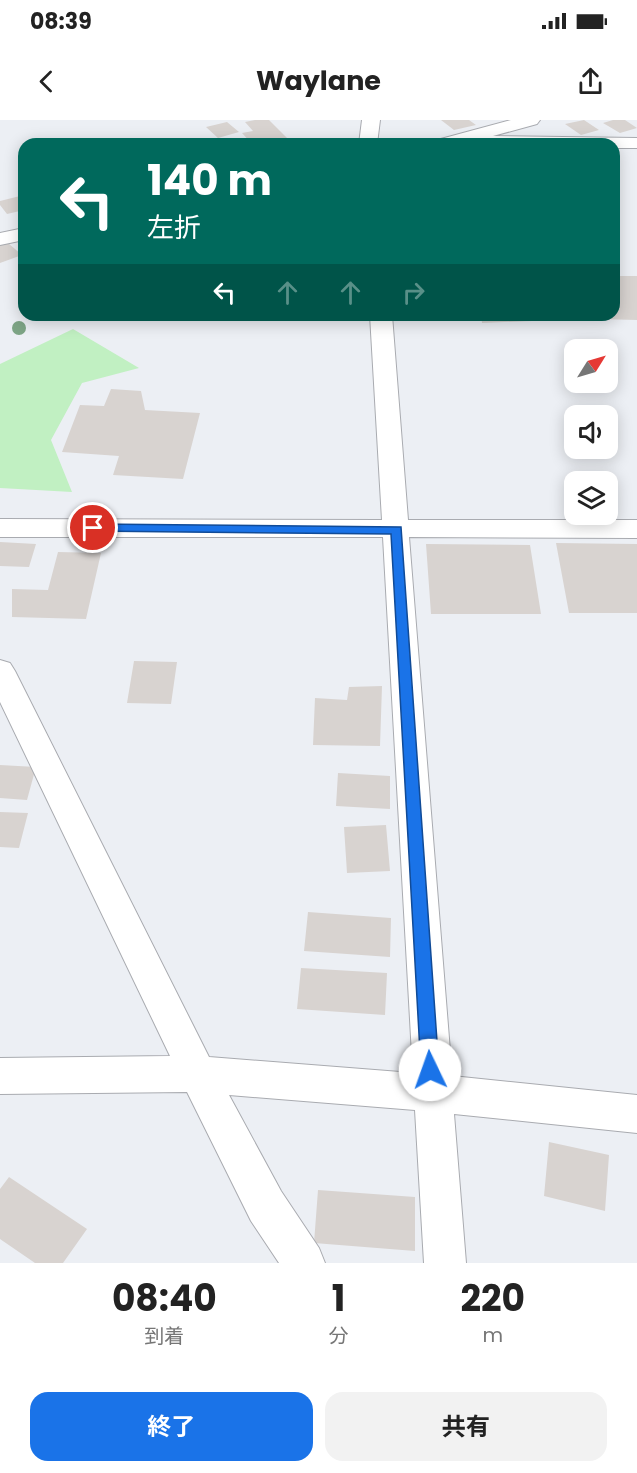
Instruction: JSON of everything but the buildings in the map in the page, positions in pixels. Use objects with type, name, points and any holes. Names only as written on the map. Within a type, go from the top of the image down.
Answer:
[{"type":"street","points":[[369,138],[371,120]]},
{"type":"street","points":[[470,138],[531,120]]},
{"type":"street","points":[[620,142],[637,142]]},
{"type":"street","points":[[0,238],[18,235]]},
{"type":"street","points":[[381,321],[445,1263]]},
{"type":"street","points":[[0,528],[637,529]]},
{"type":"street","points":[[0,671],[198,1074],[266,1206],[304,1263]]},
{"type":"street","points":[[0,1076],[198,1074],[432,1093],[637,1114]]},
{"type":"green space","points":[[73,329],[139,368],[82,383],[51,440],[72,492],[0,488],[0,364]]},
{"type":"route","points":[[93,528],[397,530],[430,1070]]}]
